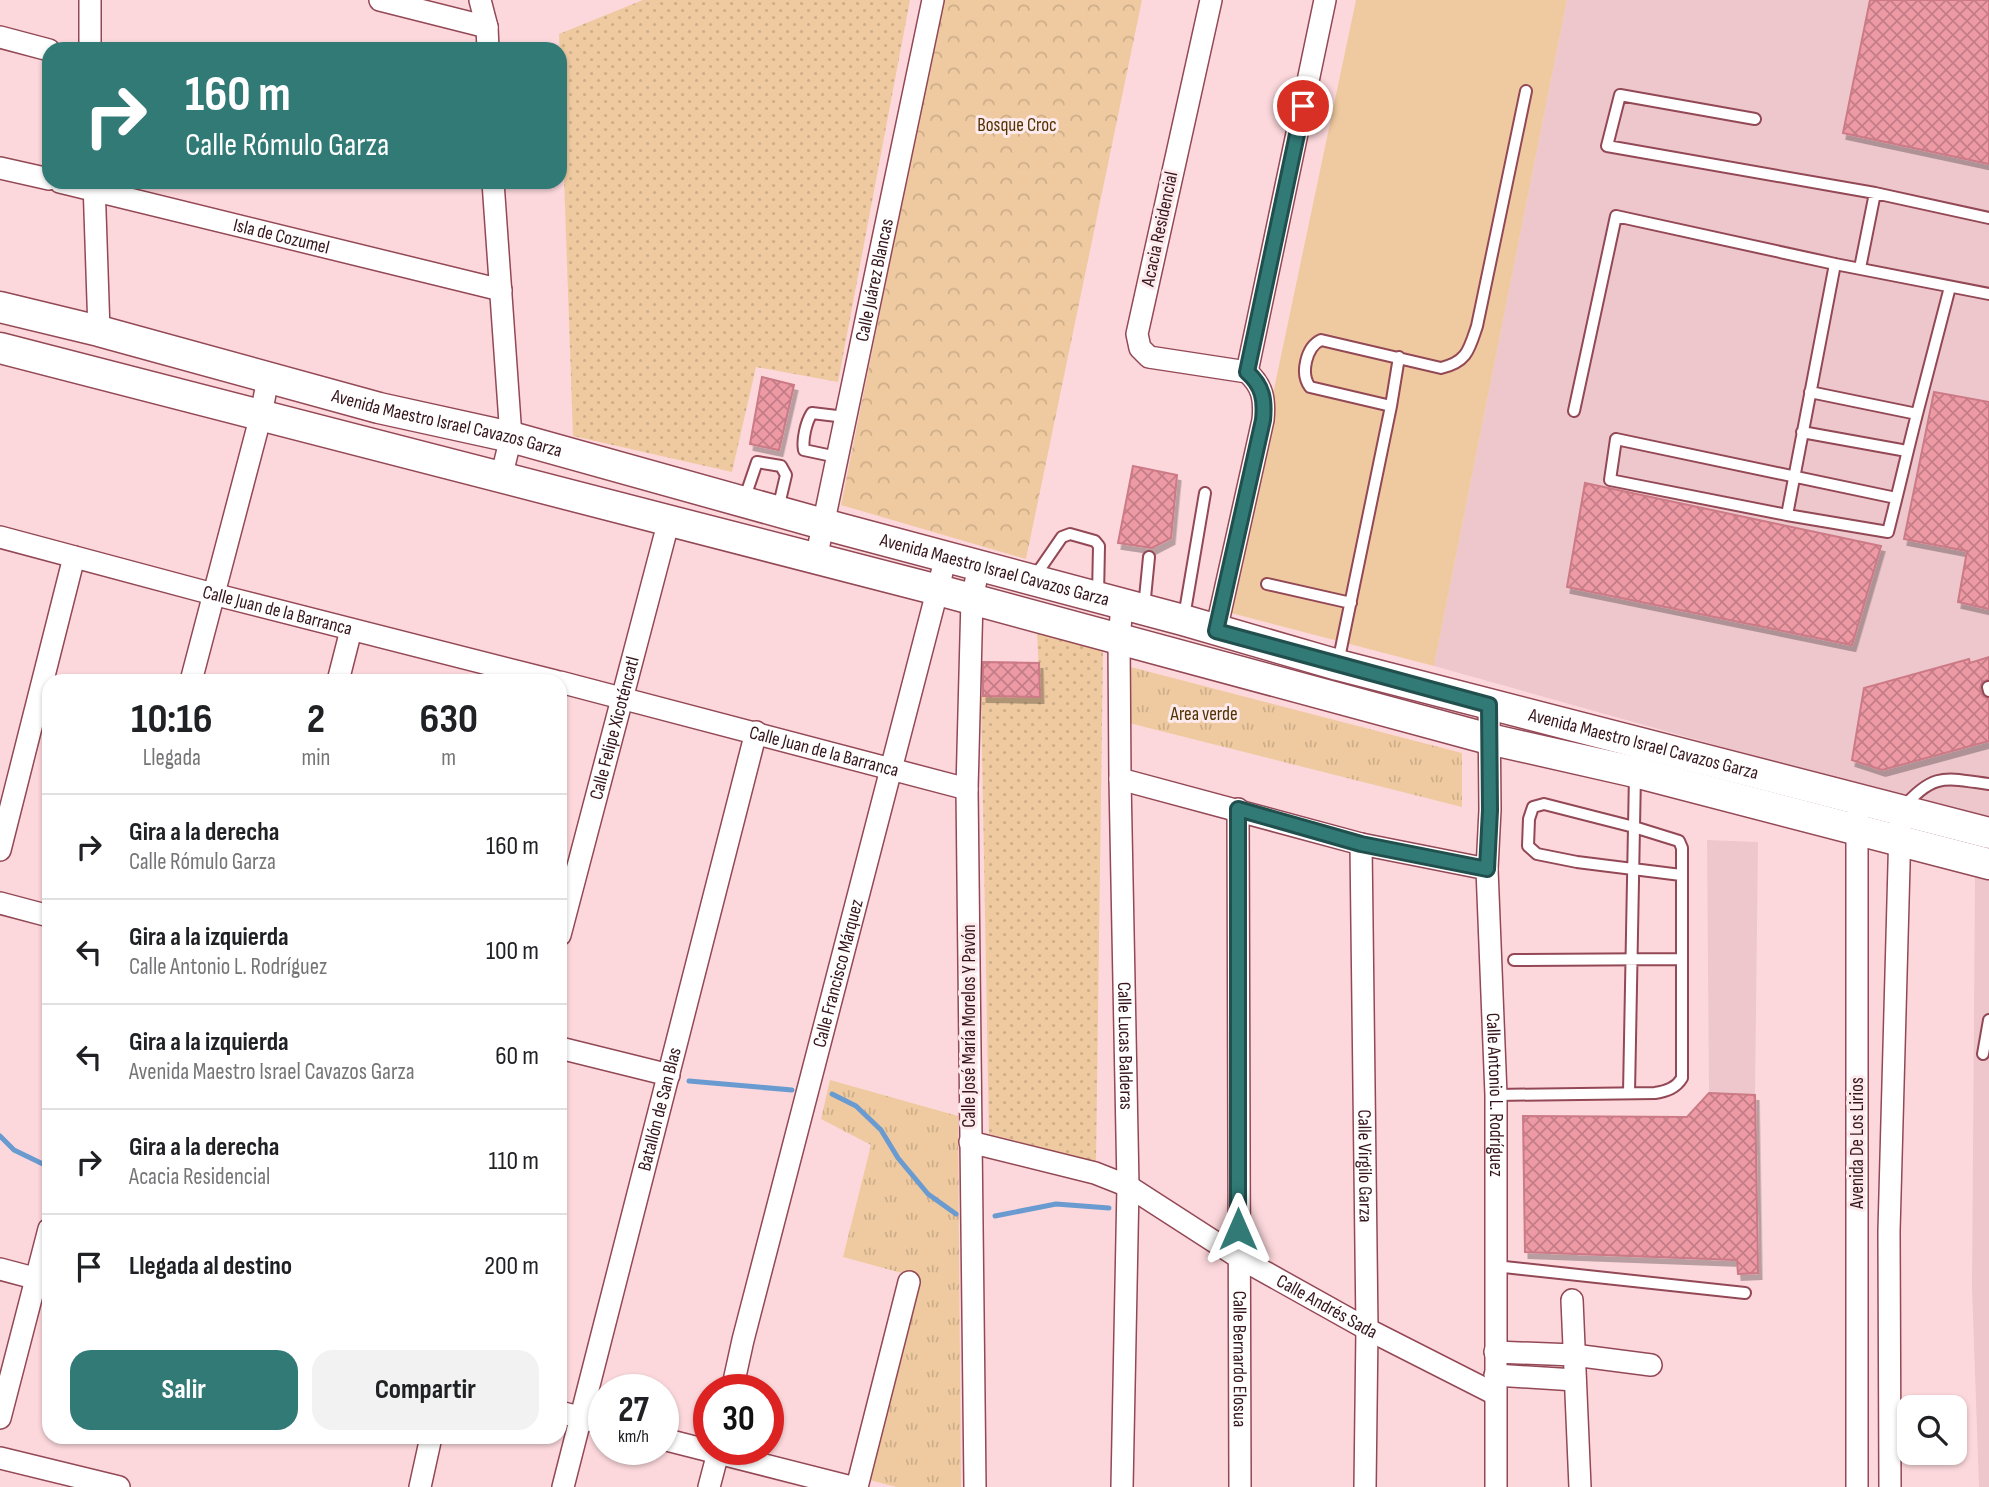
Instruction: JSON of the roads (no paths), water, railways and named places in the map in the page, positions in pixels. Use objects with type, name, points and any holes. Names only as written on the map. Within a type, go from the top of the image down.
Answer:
[{"type":"main road","name":"Avenida Maestro Israel Cavazos Garza","points":[[0,307],[99,331],[379,408],[511,437],[778,512],[1183,620],[1338,666],[1857,799],[1900,826],[1989,864]]},
{"type":"main road","name":"Avenida Maestro Israel Cavazos Garza","points":[[0,348],[938,590],[1489,739],[1635,772],[1856,830],[1900,826],[1989,833]]},
{"type":"street","points":[[90,0],[90,42]]},
{"type":"street","points":[[380,0],[487,27]]},
{"type":"street","points":[[480,0],[488,42]]},
{"type":"street","name":"Calle Juárez Blancas","points":[[816,559],[933,0]]},
{"type":"street","name":"Acacia Residencial","points":[[1211,0],[1137,339],[1142,352],[1149,357],[1247,372]]},
{"type":"street","points":[[1216,631],[1263,420],[1262,391],[1256,380],[1247,372],[1325,0]]},
{"type":"street","points":[[0,37],[42,48]]},
{"type":"street","points":[[0,168],[42,177]]},
{"type":"street","points":[[94,189],[99,331]]},
{"type":"street","name":"Isla de Cozumel","points":[[106,189],[501,290]]},
{"type":"street","points":[[494,189],[511,437],[501,478]]},
{"type":"street","points":[[193,674],[261,415],[268,377]]},
{"type":"street","name":"Calle Felipe Xicoténcatl","points":[[567,909],[669,520]]},
{"type":"street","name":"Calle Juan de la Barranca","points":[[0,537],[351,630],[481,672]]},
{"type":"street","points":[[44,674],[74,556]]},
{"type":"street","name":"Calle Francisco Márquez","points":[[736,1374],[946,557]]},
{"type":"street","name":"Calle José María Morelos Y Pavón","points":[[975,1487],[967,789],[972,599],[979,566]]},
{"type":"street","name":"Calle Lucas Balderas","points":[[1121,604],[1120,779],[1128,1186],[1122,1487]]},
{"type":"street","points":[[340,674],[351,630]]},
{"type":"street","points":[[0,850],[42,683]]},
{"type":"street","name":"Calle Juan de la Barranca","points":[[567,683],[967,789]]},
{"type":"street","name":"Calle Antonio L. Rodríguez","points":[[1489,705],[1490,810],[1487,869],[1496,1095],[1496,1487]]},
{"type":"street","name":"Batallón de San Blas","points":[[564,1487],[570,1415],[669,1075],[756,732]]},
{"type":"street","points":[[1120,779],[1361,844],[1487,869]]},
{"type":"street","name":"Avenida De Los Lirios","points":[[1857,799],[1857,1487]]},
{"type":"street","name":"Calle Bernardo Elosua","points":[[1238,809],[1240,1487]]},
{"type":"street","name":"Avenida De Los Lirios","points":[[1890,1487],[1889,1231],[1900,826]]},
{"type":"street","name":"Calle Virgilo Garza","points":[[1361,844],[1367,1329],[1365,1487]]},
{"type":"street","points":[[0,903],[42,914]]},
{"type":"street","points":[[567,1050],[669,1075]]},
{"type":"street","name":"Calle Andrés Sada","points":[[970,1142],[1095,1173],[1128,1186],[1238,1257],[1367,1329],[1495,1385]]},
{"type":"street","points":[[1857,1230],[1889,1231]]},
{"type":"street","points":[[0,1269],[42,1280],[0,1418]]},
{"type":"street","points":[[857,1487],[909,1282]]},
{"type":"street","points":[[1572,1300],[1580,1487]]},
{"type":"street","points":[[1495,1352],[1574,1355],[1651,1365]]},
{"type":"street","points":[[1495,1385],[1575,1380]]},
{"type":"street","points":[[570,1415],[588,1420]]},
{"type":"street","points":[[420,1487],[429,1444]]},
{"type":"street","points":[[0,1458],[120,1487]]},
{"type":"street","points":[[709,1487],[714,1465]]},
{"type":"street","points":[[770,1465],[851,1487]]},
{"type":"lane","points":[[1391,406],[1310,387],[1303,374],[1312,345],[1321,340],[1441,368],[1456,365],[1468,352],[1477,326],[1525,90]]},
{"type":"lane","points":[[1755,119],[1620,95],[1607,146],[1875,193],[1989,218]]},
{"type":"lane","points":[[1860,268],[1875,193]]},
{"type":"lane","points":[[1574,411],[1616,216],[1835,264],[1989,294]]},
{"type":"lane","points":[[1787,515],[1835,264]]},
{"type":"lane","points":[[1896,498],[1616,439],[1610,480],[1888,532],[1950,287]]},
{"type":"lane","points":[[1338,666],[1399,357]]},
{"type":"lane","points":[[1810,392],[1917,414]]},
{"type":"lane","points":[[837,457],[804,450],[803,445],[811,413],[845,417]]},
{"type":"lane","points":[[1802,432],[1907,451]]},
{"type":"lane","points":[[743,502],[757,462],[781,466],[786,475],[778,512]]},
{"type":"lane","points":[[1183,620],[1205,493]]},
{"type":"lane","points":[[1032,580],[1062,537],[1070,534],[1096,541],[1121,604]]},
{"type":"lane","points":[[1121,604],[1149,557]]},
{"type":"lane","points":[[1267,584],[1351,603]]},
{"type":"lane","points":[[1629,1093],[1635,772]]},
{"type":"lane","points":[[1900,826],[1913,795],[1929,784],[1945,778],[1989,784]]},
{"type":"lane","points":[[1496,1095],[1662,1092],[1678,1084],[1682,1078],[1682,848],[1679,841],[1544,804],[1531,809],[1528,846],[1537,854],[1681,875]]},
{"type":"lane","points":[[1514,960],[1681,959]]},
{"type":"lane","points":[[1983,1054],[1989,1020]]},
{"type":"lane","points":[[1495,1266],[1745,1293]]},
{"type":"waterway","points":[[689,1081],[792,1090]]},
{"type":"waterway","points":[[832,1094],[856,1106],[881,1130],[898,1158],[928,1194],[956,1214]]},
{"type":"waterway","points":[[0,1136],[14,1150],[42,1164]]},
{"type":"waterway","points":[[995,1216],[1056,1204],[1109,1208]]},
{"type":"park label","name":"Bosque Croc","points":[[1017,125]]},
{"type":"park label","name":"Area verde","points":[[1204,714]]}]
